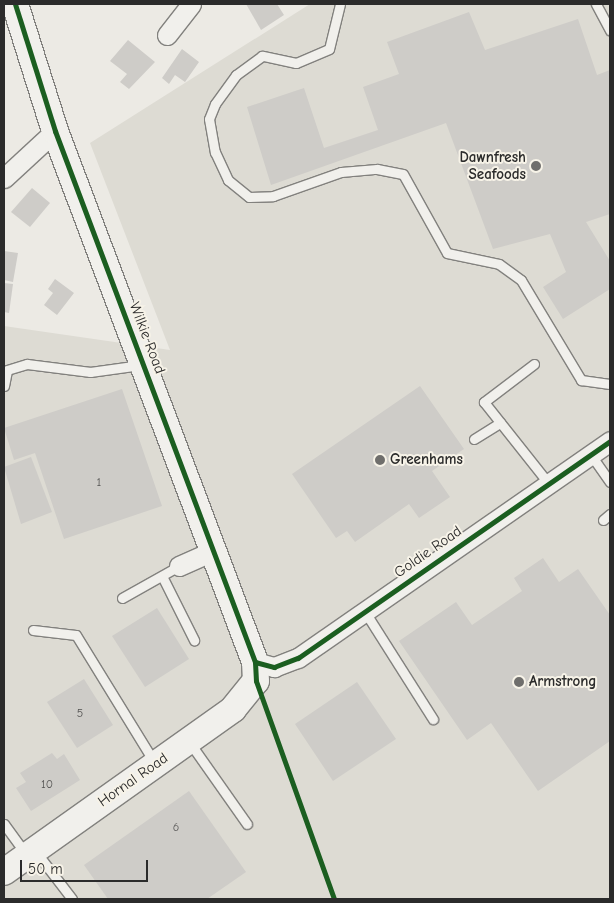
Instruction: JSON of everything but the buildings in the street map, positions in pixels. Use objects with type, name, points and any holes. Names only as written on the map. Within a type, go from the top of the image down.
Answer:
[{"type":"street","name":"Wilkie Road","points":[[15,4],[55,131],[213,551],[255,671]]},
{"type":"street","points":[[166,35],[191,4]]},
{"type":"street","points":[[4,178],[38,142],[55,131]]},
{"type":"street","name":"Goldie Road","points":[[255,671],[274,667],[298,658],[610,441]]},
{"type":"street","points":[[179,566],[213,551]]},
{"type":"street","name":"Hornal Road","points":[[4,872],[233,709],[255,671]]},
{"type":"lane","points":[[340,4],[329,49],[296,62],[262,56],[236,75],[215,104],[210,118],[215,152],[228,180],[248,198],[273,196],[341,172],[376,168],[402,174],[446,253],[499,264],[521,280],[581,380],[610,384]]},
{"type":"lane","points":[[596,4],[610,30]]},
{"type":"lane","points":[[4,386],[8,370],[27,364],[90,372],[143,365]]},
{"type":"lane","points":[[534,364],[484,402],[549,484]]},
{"type":"lane","points":[[474,438],[500,423]]},
{"type":"lane","points":[[591,454],[610,482]]},
{"type":"lane","points":[[122,598],[179,566]]},
{"type":"lane","points":[[162,576],[194,640]]},
{"type":"lane","points":[[365,612],[432,719]]},
{"type":"lane","points":[[33,630],[76,635],[155,764]]},
{"type":"lane","points":[[188,741],[247,824]]},
{"type":"lane","points":[[4,824],[72,899]]},
{"type":"shaded area","points":[[310,4],[610,4],[610,899],[4,899],[4,326],[170,350],[90,143]]},
{"type":"cycle path","points":[[15,4],[55,131],[255,662],[256,681],[334,899]]},
{"type":"cycle path","points":[[255,662],[274,667],[298,658],[610,441]]},
{"type":"place","name":"Dawnfresh Seafoods","points":[[536,166]]},
{"type":"place","name":"Greenhams","points":[[380,460]]},
{"type":"place","name":"Armstrong","points":[[519,682]]}]
